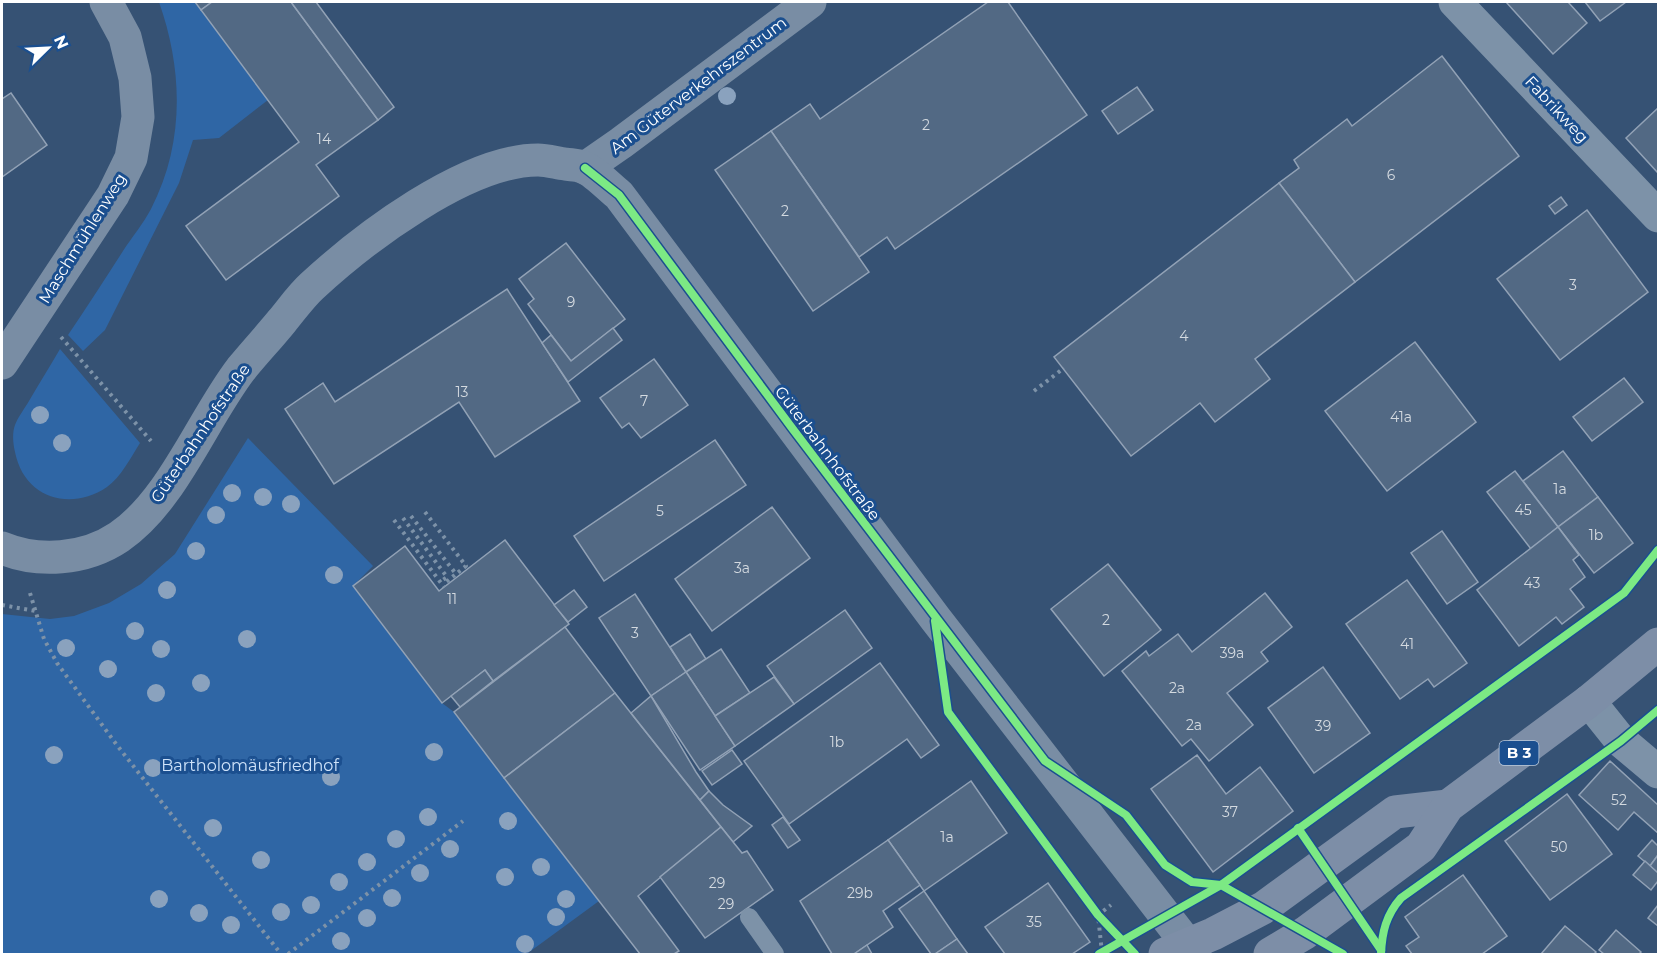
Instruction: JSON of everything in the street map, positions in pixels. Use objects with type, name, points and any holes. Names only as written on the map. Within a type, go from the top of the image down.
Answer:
[{"type":"main road","name":"B 3","points":[[1270,954],[1305,933],[1421,847],[1448,806],[1659,644]]},
{"type":"main road","points":[[1187,952],[1213,934],[1263,908],[1395,812],[1448,806]]},
{"type":"street","name":"Maschmühlenweg","points":[[2,363],[113,195],[131,158],[138,117],[135,78],[125,37],[106,2]]},
{"type":"street","name":"Am Güterverkehrszentrum","points":[[585,168],[810,2]]},
{"type":"street","name":"Fabrikweg","points":[[1455,2],[1659,216]]},
{"type":"street","name":"Güterbahnhofstraße","points":[[2,548],[19,555],[43,559],[67,556],[89,551],[117,538],[137,522],[159,497],[240,370],[311,287],[372,237],[420,202],[465,180],[502,166],[539,160],[585,168],[619,195],[913,590],[1187,952]]},
{"type":"street","points":[[1589,700],[1621,741],[1659,772]]},
{"type":"lane","points":[[749,917],[775,954]]},
{"type":"path","points":[[58,334],[151,441]]},
{"type":"path","points":[[1034,391],[1064,368]]},
{"type":"path","points":[[425,512],[466,566],[443,585]]},
{"type":"path","points":[[411,516],[456,574]]},
{"type":"path","points":[[403,518],[447,577],[443,585]]},
{"type":"path","points":[[394,520],[443,585]]},
{"type":"path","points":[[2,605],[35,611],[44,639],[57,663],[123,753],[281,954]]},
{"type":"path","points":[[288,954],[463,821]]},
{"type":"path","points":[[1091,905],[1110,926]]},
{"type":"path","points":[[1099,954],[1109,949]]},
{"type":"green space","points":[[159,2],[195,2],[268,100],[219,138],[193,140],[179,183],[105,330],[83,351],[68,335],[148,215],[162,184],[170,158],[177,106],[176,80],[173,54]]},
{"type":"green space","points":[[60,349],[140,443],[112,483],[93,495],[78,499],[50,496],[38,490],[20,468],[13,438],[16,422]]},
{"type":"green space","name":"Bartholomäusfriedhof","points":[[248,438],[373,566],[353,586],[442,703],[454,712],[599,901],[528,954],[2,954],[2,614],[50,619],[74,616],[109,603],[141,584],[175,554]]},
{"type":"building","points":[[195,2],[212,2],[201,10]]},
{"type":"building","points":[[212,2],[291,2],[378,120],[316,165],[339,196],[226,280],[186,226],[299,142],[201,10]]},
{"type":"building","points":[[291,2],[316,2],[394,107],[378,120]]},
{"type":"building","points":[[988,2],[1008,2],[1087,115],[895,249],[887,237],[859,257],[771,131],[810,104],[820,119]]},
{"type":"building","points":[[1506,2],[1568,2],[1587,23],[1553,54]]},
{"type":"building","points":[[1585,2],[1626,2],[1600,21]]},
{"type":"building","points":[[1442,56],[1519,156],[1355,282],[1279,183],[1299,168],[1294,160],[1347,119],[1352,126]]},
{"type":"building","points":[[1137,87],[1153,110],[1118,134],[1102,111]]},
{"type":"building","points":[[11,93],[47,145],[2,177],[2,99]]},
{"type":"building","points":[[1658,108],[1658,173],[1626,138]]},
{"type":"building","points":[[771,131],[869,272],[813,311],[715,170]]},
{"type":"building","points":[[1279,183],[1355,282],[1255,359],[1270,379],[1215,422],[1200,403],[1131,456],[1054,357]]},
{"type":"building","points":[[1561,197],[1567,205],[1555,214],[1549,206]]},
{"type":"building","points":[[1587,210],[1648,292],[1560,360],[1497,279]]},
{"type":"building","points":[[566,243],[625,319],[571,361],[528,304],[534,299],[519,279]]},
{"type":"building","points":[[507,289],[580,401],[495,457],[459,402],[334,484],[285,409],[323,383],[335,402]]},
{"type":"building","points":[[613,328],[622,340],[568,382],[542,343],[551,335],[571,361]]},
{"type":"building","points":[[1415,342],[1476,422],[1387,491],[1325,411]]},
{"type":"building","points":[[654,359],[688,405],[641,438],[629,423],[622,428],[600,398]]},
{"type":"building","points":[[1624,378],[1643,402],[1592,441],[1573,417]]},
{"type":"building","points":[[715,440],[746,485],[604,581],[574,536]]},
{"type":"building","points":[[1563,451],[1598,497],[1558,527],[1523,481]]},
{"type":"building","points":[[1515,471],[1558,527],[1531,549],[1487,492]]},
{"type":"building","points":[[1598,497],[1633,543],[1594,573],[1558,527]]},
{"type":"building","points":[[772,507],[810,558],[712,631],[675,579]]},
{"type":"building","points":[[1558,527],[1579,555],[1573,560],[1585,577],[1570,589],[1584,607],[1562,624],[1556,617],[1519,646],[1477,590]]},
{"type":"building","points":[[1442,531],[1478,582],[1447,604],[1411,553]]},
{"type":"building","points":[[505,540],[569,624],[493,681],[485,670],[442,703],[353,586],[405,546],[439,591]]},
{"type":"building","points":[[1108,564],[1161,630],[1104,676],[1051,609]]},
{"type":"building","points":[[1407,580],[1467,663],[1434,687],[1428,679],[1400,699],[1346,624]]},
{"type":"building","points":[[574,590],[587,607],[568,622],[554,605]]},
{"type":"building","points":[[1265,593],[1292,627],[1261,652],[1268,661],[1227,693],[1253,725],[1209,761],[1191,739],[1182,746],[1122,671],[1146,651],[1149,656],[1178,634],[1192,652]]},
{"type":"building","points":[[635,594],[686,672],[651,696],[599,618]]},
{"type":"building","points":[[845,610],[872,648],[794,704],[767,666]]},
{"type":"building","points":[[565,627],[615,693],[504,778],[454,712]]},
{"type":"building","points":[[690,634],[706,659],[686,672],[670,647]]},
{"type":"building","points":[[721,649],[750,693],[715,716],[686,672]]},
{"type":"building","points":[[880,663],[939,745],[921,758],[907,739],[789,824],[744,761]]},
{"type":"building","points":[[1323,667],[1370,733],[1314,773],[1268,708]]},
{"type":"building","points":[[485,670],[493,681],[460,707],[451,696]]},
{"type":"building","points":[[686,672],[735,746],[700,770],[651,696]]},
{"type":"building","points":[[774,677],[794,704],[735,746],[715,716]]},
{"type":"building","points":[[615,693],[721,827],[638,896],[679,951],[674,954],[640,954],[504,778]]},
{"type":"building","points":[[651,696],[709,791],[700,800],[631,713]]},
{"type":"building","points":[[732,750],[742,764],[712,785],[702,771]]},
{"type":"building","points":[[1197,755],[1226,794],[1260,767],[1293,811],[1213,872],[1151,789]]},
{"type":"building","points":[[1610,761],[1658,805],[1658,833],[1634,812],[1618,830],[1579,795]]},
{"type":"building","points":[[971,781],[1007,833],[924,891],[888,840]]},
{"type":"building","points":[[709,791],[723,805],[752,826],[733,842],[700,800]]},
{"type":"building","points":[[1567,794],[1612,854],[1550,900],[1505,841]]},
{"type":"building","points":[[783,817],[800,840],[788,848],[772,825]]},
{"type":"building","points":[[721,827],[742,853],[747,851],[773,890],[705,938],[660,877]]},
{"type":"building","points":[[888,840],[920,885],[883,911],[893,927],[854,954],[832,954],[800,901]]},
{"type":"building","points":[[1652,840],[1658,846],[1658,855],[1650,866],[1638,856]]},
{"type":"building","points":[[1658,855],[1658,873],[1650,866]]},
{"type":"building","points":[[1645,861],[1658,873],[1658,881],[1651,890],[1633,875]]},
{"type":"building","points":[[1463,875],[1507,936],[1482,954],[1412,954],[1406,946],[1419,937],[1405,917]]},
{"type":"building","points":[[1048,883],[1090,942],[1072,954],[1005,954],[985,927]]},
{"type":"building","points":[[924,891],[957,939],[935,954],[931,954],[899,909]]},
{"type":"building","points":[[1658,905],[1658,926],[1648,918]]},
{"type":"building","points":[[1565,926],[1596,952],[1594,954],[1541,954]]},
{"type":"building","points":[[1616,930],[1641,952],[1639,954],[1604,954],[1599,950]]},
{"type":"building","points":[[957,939],[968,954],[935,954]]},
{"type":"building","points":[[867,945],[872,954],[854,954]]},
{"type":"cycle path","points":[[585,168],[619,195],[792,428],[1045,761],[1126,815],[1165,865],[1192,882],[1221,885],[1624,593],[1658,550]]},
{"type":"cycle path","points":[[935,621],[948,712],[1098,915],[1135,954]]},
{"type":"cycle path","points":[[1381,954],[1386,924],[1401,898],[1621,741],[1658,710]]},
{"type":"cycle path","points":[[1298,828],[1381,950]]},
{"type":"cycle path","points":[[1099,954],[1221,885],[1343,954]]}]
